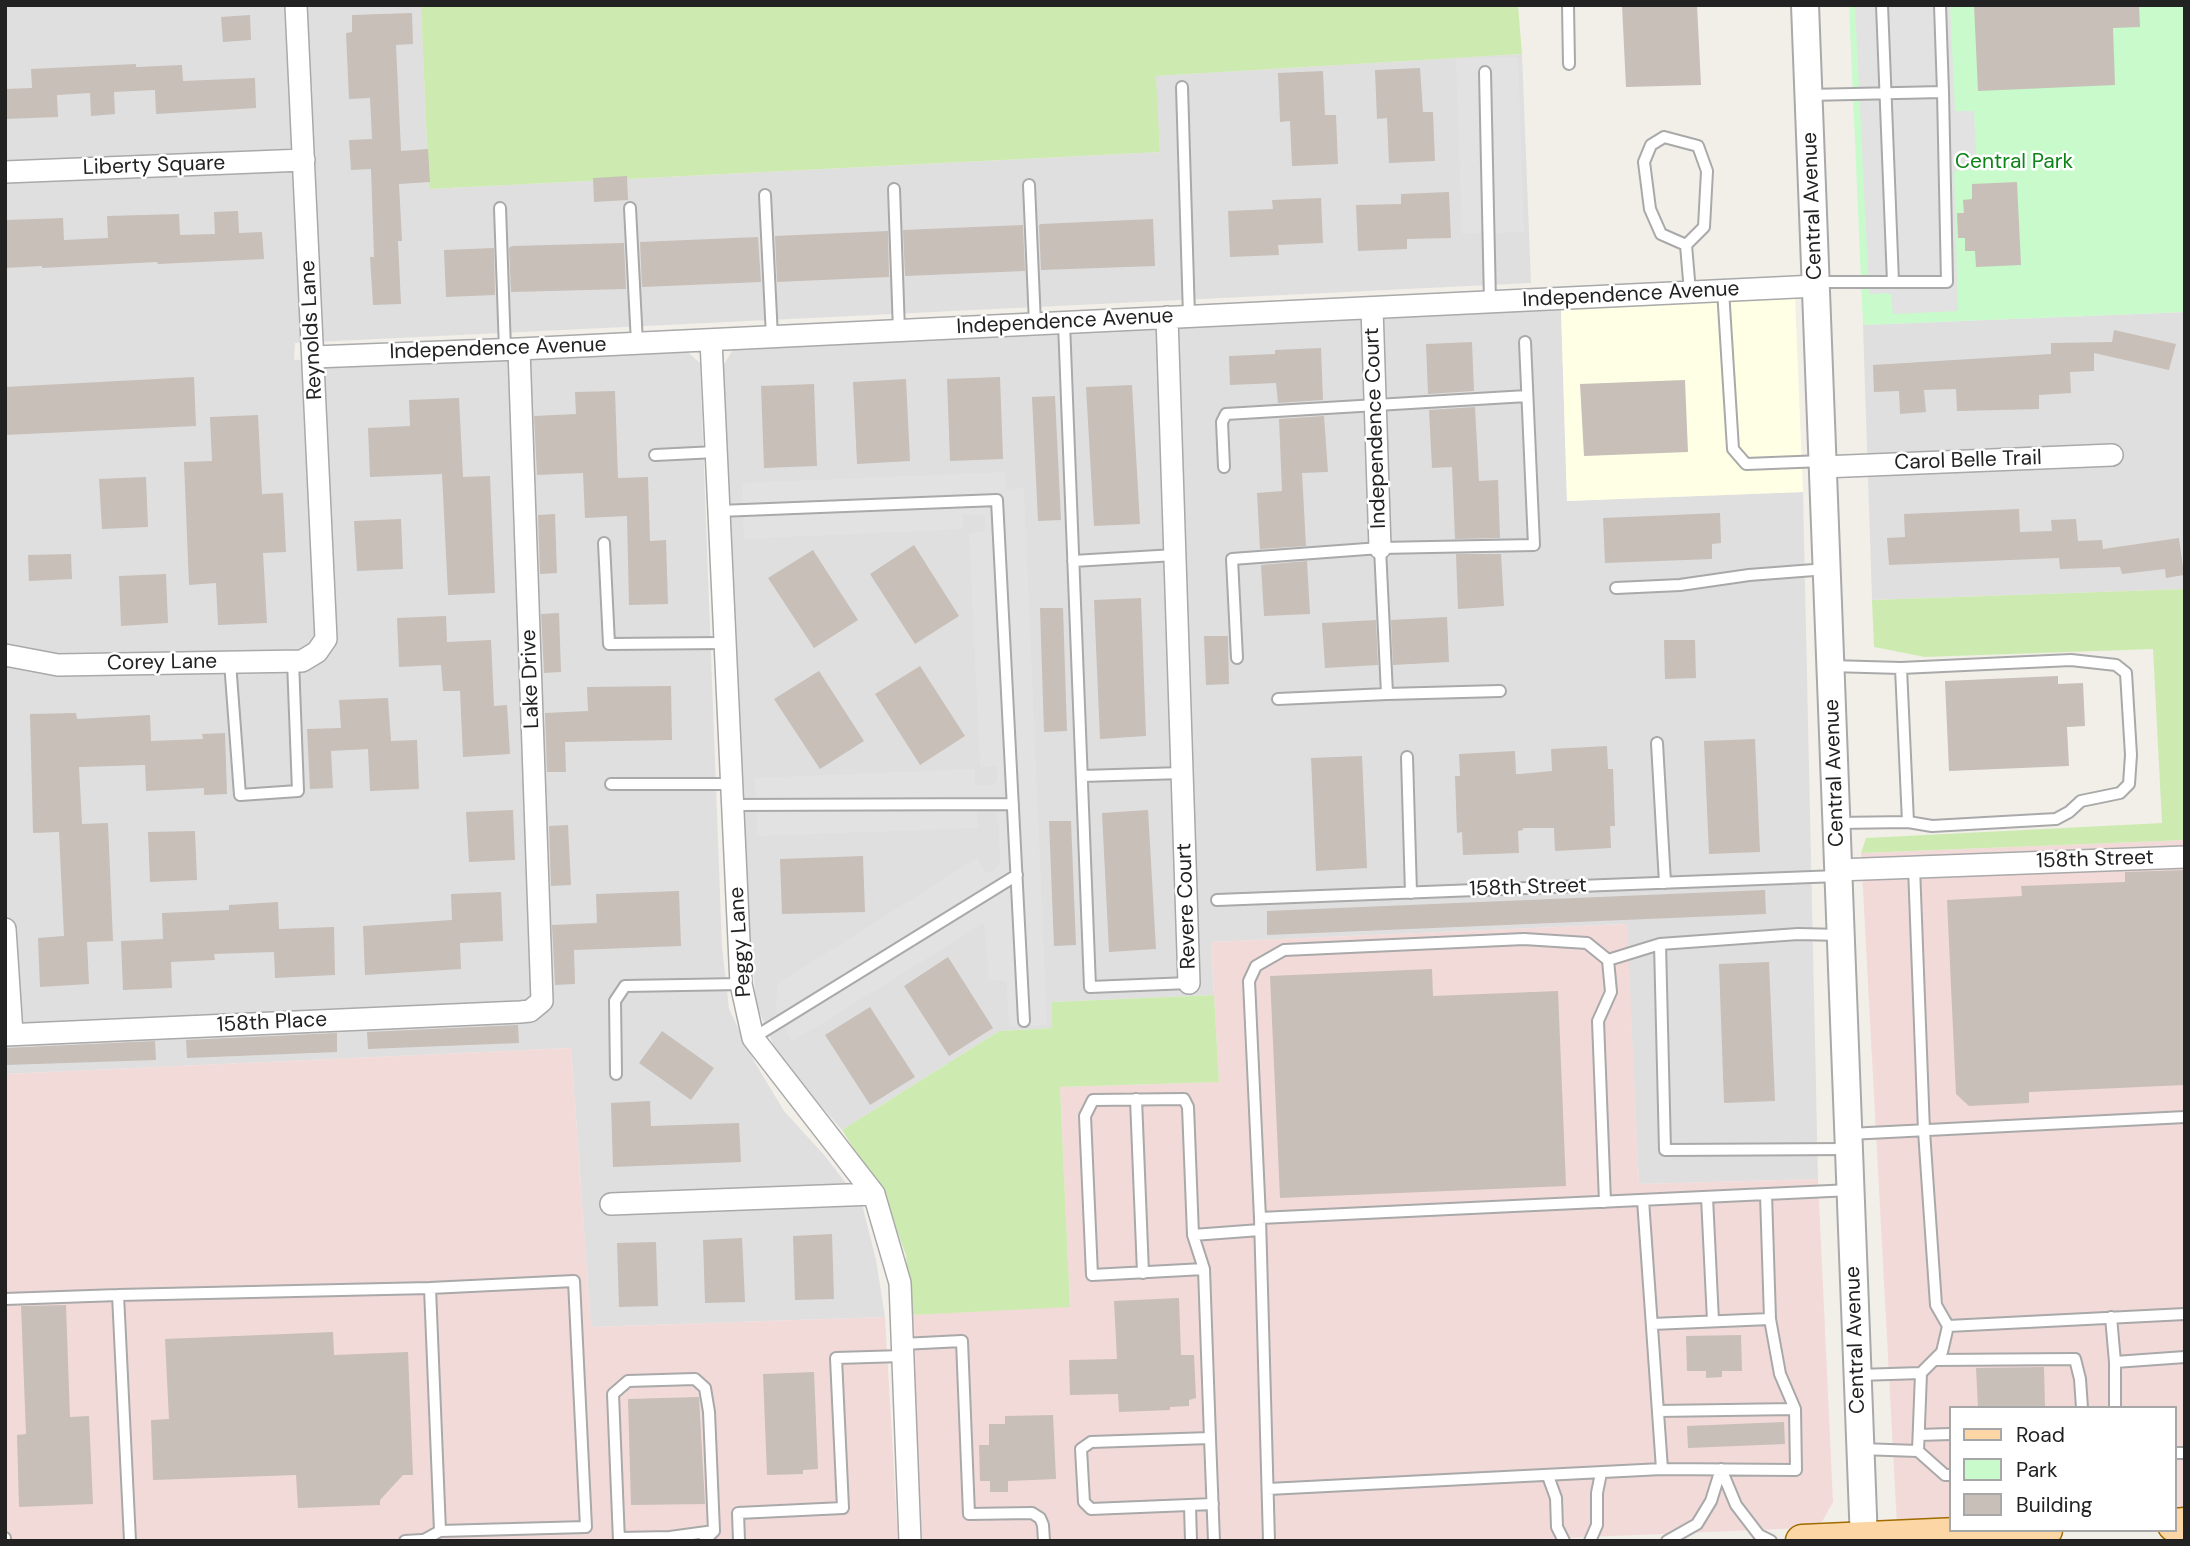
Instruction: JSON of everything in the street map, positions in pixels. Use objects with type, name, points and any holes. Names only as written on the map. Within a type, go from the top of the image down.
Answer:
[{"type":"main road","points":[[1802,1541],[1983,1532]]},
{"type":"street","name":"Reynolds Lane","points":[[296,5],[326,625],[326,639],[317,652]]},
{"type":"street","name":"Central Avenue","points":[[1805,5],[1864,1539]]},
{"type":"street","name":"Liberty Square","points":[[5,172],[304,160]]},
{"type":"street","name":"Independence Avenue","points":[[314,357],[637,344],[1816,284]]},
{"type":"street","name":"Independence Court","points":[[1372,307],[1380,548]]},
{"type":"street","name":"Revere Court","points":[[1167,317],[1189,983]]},
{"type":"street","name":"Peggy Lane","points":[[710,340],[741,984],[753,1038],[874,1194],[900,1283],[910,1541]]},
{"type":"street","name":"Lake Drive","points":[[512,349],[543,993],[542,1001],[537,1007]]},
{"type":"street","name":"Carol Belle Trail","points":[[1823,464],[2112,455]]},
{"type":"street","name":"Corey Lane","points":[[5,655],[58,665],[302,661],[317,652]]},
{"type":"street","name":"158th Street","points":[[1838,873],[1914,867],[2185,857]]},
{"type":"street","points":[[5,929],[8,1035]]},
{"type":"street","name":"158th Place","points":[[8,1035],[520,1012],[537,1007]]},
{"type":"street","points":[[611,1204],[874,1194]]},
{"type":"lane","points":[[1568,5],[1569,64]]},
{"type":"lane","points":[[1882,5],[1893,282]]},
{"type":"lane","points":[[1816,284],[1947,282],[1940,5]]},
{"type":"lane","points":[[1485,72],[1490,302]]},
{"type":"lane","points":[[1182,87],[1189,316]]},
{"type":"lane","points":[[1808,95],[1943,92]]},
{"type":"lane","points":[[1664,137],[1698,146],[1707,171],[1704,228],[1686,245],[1661,234],[1650,209],[1644,162],[1651,145],[1664,137]]},
{"type":"lane","points":[[1029,185],[1035,324]]},
{"type":"lane","points":[[894,189],[899,331]]},
{"type":"lane","points":[[765,195],[772,337]]},
{"type":"lane","points":[[500,208],[512,349]]},
{"type":"lane","points":[[630,208],[637,344]]},
{"type":"lane","points":[[1686,245],[1690,292]]},
{"type":"lane","points":[[1723,290],[1733,449],[1746,464],[1823,464]]},
{"type":"lane","name":"Revere Court","points":[[1064,323],[1090,987],[1189,983]]},
{"type":"lane","points":[[1237,658],[1232,559],[1380,548],[1534,545],[1525,342]]},
{"type":"lane","points":[[1224,467],[1222,422],[1226,414],[1527,396]]},
{"type":"lane","points":[[655,455],[716,452]]},
{"type":"lane","points":[[719,511],[997,500],[1024,1021]]},
{"type":"lane","points":[[604,543],[609,644],[725,643]]},
{"type":"lane","points":[[1380,548],[1387,694]]},
{"type":"lane","points":[[1073,561],[1175,555]]},
{"type":"lane","points":[[1616,588],[1679,585],[1749,575],[1827,569]]},
{"type":"lane","points":[[1831,666],[1901,668],[2071,660],[2116,665],[2126,673],[2131,755],[2129,784],[2120,793],[2081,801],[2056,819],[1932,826],[1908,822],[1836,823]]},
{"type":"lane","points":[[230,662],[240,795],[298,791],[293,661]]},
{"type":"lane","points":[[1901,668],[1908,822]]},
{"type":"lane","points":[[1278,699],[1500,691]]},
{"type":"lane","points":[[1657,743],[1665,883]]},
{"type":"lane","points":[[1407,757],[1411,893]]},
{"type":"lane","points":[[1082,776],[1182,773]]},
{"type":"lane","points":[[611,784],[732,794],[1013,804]]},
{"type":"lane","points":[[1914,867],[1924,1131],[1936,1305],[1948,1326],[1942,1352],[1921,1373],[1918,1451]]},
{"type":"lane","name":"158th Street","points":[[1217,900],[1665,883],[1838,873]]},
{"type":"lane","points":[[753,1038],[1017,875]]},
{"type":"lane","points":[[1608,960],[1660,944],[1798,934],[1841,935]]},
{"type":"lane","points":[[1269,1541],[1261,1230],[1249,981],[1256,966],[1284,950],[1524,939],[1587,943],[1608,960],[1611,992],[1598,1021],[1605,1202]]},
{"type":"lane","points":[[1660,944],[1665,1150],[1849,1142],[1924,1131],[2185,1117]]},
{"type":"lane","points":[[616,1074],[615,1001],[625,986],[741,984]]},
{"type":"lane","points":[[1136,1099],[1143,1273]]},
{"type":"lane","points":[[1204,1269],[1092,1275],[1085,1116],[1093,1100],[1184,1099],[1188,1107],[1193,1235],[1204,1269],[1214,1541]]},
{"type":"lane","points":[[1260,1218],[1850,1190]]},
{"type":"lane","points":[[1268,1489],[1662,1469],[1796,1469],[1795,1409],[1780,1374],[1770,1319],[1766,1194]]},
{"type":"lane","points":[[1707,1197],[1713,1321]]},
{"type":"lane","points":[[1643,1200],[1662,1469]]},
{"type":"lane","points":[[1193,1235],[1261,1230]]},
{"type":"lane","points":[[5,1299],[429,1288],[574,1281],[586,1527],[440,1531],[422,1540],[405,1541]]},
{"type":"lane","points":[[429,1288],[440,1531]]},
{"type":"lane","points":[[118,1296],[130,1541]]},
{"type":"lane","points":[[1948,1326],[2185,1314]]},
{"type":"lane","points":[[2111,1317],[2115,1406]]},
{"type":"lane","points":[[1652,1324],[1770,1319]]},
{"type":"lane","points":[[739,1541],[738,1513],[843,1507],[836,1358],[962,1341],[969,1514],[1032,1513],[1040,1518],[1044,1525],[1044,1541]]},
{"type":"lane","points":[[2115,1362],[2185,1357]]},
{"type":"lane","points":[[1934,1360],[2075,1359],[2080,1379],[2081,1406]]},
{"type":"lane","points":[[1858,1375],[1921,1373]]},
{"type":"lane","points":[[704,1541],[713,1531],[709,1412],[705,1388],[695,1379],[628,1381],[613,1394],[619,1539],[670,1537],[713,1531]]},
{"type":"lane","points":[[1658,1411],[1795,1409]]},
{"type":"lane","points":[[1919,1435],[1948,1434]]},
{"type":"lane","points":[[1210,1438],[1091,1442],[1082,1449],[1084,1502],[1091,1509],[1213,1504]]},
{"type":"lane","points":[[1860,1449],[1918,1451],[1948,1475]]},
{"type":"lane","points":[[1667,1541],[1697,1524],[1711,1501],[1721,1469]]},
{"type":"lane","points":[[1721,1469],[1736,1505],[1759,1535],[1770,1541]]},
{"type":"lane","points":[[1590,1541],[1597,1525],[1597,1493],[1601,1473]]},
{"type":"lane","points":[[1548,1476],[1556,1499],[1557,1527],[1564,1541]]},
{"type":"lane","points":[[1190,1506],[1191,1541]]},
{"type":"shaded area","points":[[5,5],[421,5],[429,189],[1160,152],[1155,76],[1522,54],[1531,283],[295,343],[294,360],[682,347],[700,363],[722,946],[729,1009],[754,1061],[784,1111],[825,1156],[862,1204],[876,1260],[885,1317],[591,1327],[571,1048],[5,1074]]},
{"type":"shaded area","points":[[1855,5],[1950,5],[1955,111],[1974,111],[1977,169],[1954,172],[1958,311],[1893,314],[1891,295],[1869,294]]},
{"type":"shaded area","points":[[1518,57],[1524,232],[1462,234],[1456,59]]},
{"type":"shaded area","points":[[1795,297],[1803,492],[1567,501],[1561,308]]},
{"type":"shaded area","points":[[1561,308],[1567,501],[1803,492],[1818,1179],[1639,1184],[1626,924],[1211,942],[1214,995],[1052,1002],[1052,1028],[999,1031],[842,1130],[779,1058],[756,1004],[742,830],[723,366],[735,346]]},
{"type":"shaded area","points":[[2185,312],[2185,589],[1872,600],[1863,325]]},
{"type":"shaded area","points":[[1005,472],[1006,489],[1024,488],[1047,1025],[1009,1026],[1006,981],[989,980],[984,923],[792,1042],[776,1011],[777,984],[977,858],[987,873],[992,872],[1000,863],[998,817],[996,812],[991,810],[977,810],[978,828],[757,836],[755,778],[975,769],[975,785],[992,786],[997,781],[996,766],[980,767],[969,533],[983,532],[985,517],[981,514],[963,515],[963,529],[744,539],[742,483]]},
{"type":"shaded area","points":[[2185,840],[2185,1508],[2176,1508],[2176,1406],[1948,1406],[1948,1522],[1897,1525],[1861,853]]},
{"type":"shaded area","points":[[1627,924],[1639,1184],[1818,1179],[1833,1502],[1822,1522],[1805,1528],[1494,1541],[922,1541],[911,1315],[1070,1306],[1060,1087],[1219,1082],[1211,942]]},
{"type":"shaded area","points":[[571,1048],[591,1327],[885,1317],[898,1541],[5,1541],[5,1074]]},
{"type":"green space","points":[[1518,5],[1522,54],[1156,76],[1160,152],[429,189],[421,7]]},
{"type":"green space","name":"Central Park","points":[[1849,5],[2185,5],[2185,312],[1863,325]]},
{"type":"green space","points":[[2185,589],[2185,840],[1861,853],[1866,838],[2162,823],[2153,649],[1925,657],[1874,647],[1872,600]]},
{"type":"green space","points":[[1214,995],[1219,1082],[1060,1087],[1070,1307],[911,1315],[906,1255],[884,1196],[842,1130],[999,1031],[1052,1028],[1052,1002]]},
{"type":"building","points":[[1622,5],[1697,5],[1701,85],[1626,87]]},
{"type":"building","points":[[1974,5],[2139,5],[2140,27],[2113,28],[2115,85],[1978,91]]},
{"type":"building","points":[[412,13],[413,44],[396,45],[401,151],[428,149],[430,182],[399,184],[401,304],[373,305],[370,257],[374,257],[371,169],[351,170],[349,140],[372,139],[370,98],[349,99],[346,33],[352,32],[352,15]]},
{"type":"building","points":[[250,15],[251,40],[223,42],[221,17]]},
{"type":"building","points":[[136,64],[136,67],[182,65],[183,81],[255,78],[256,108],[156,114],[155,90],[114,92],[115,114],[91,116],[90,93],[57,95],[58,117],[5,119],[5,89],[32,88],[31,69]]},
{"type":"building","points":[[1420,68],[1423,112],[1433,112],[1435,161],[1389,163],[1387,118],[1377,119],[1375,70]]},
{"type":"building","points":[[1323,71],[1325,115],[1336,115],[1338,164],[1292,166],[1290,121],[1280,122],[1278,73]]},
{"type":"building","points":[[627,176],[628,200],[594,202],[593,178]]},
{"type":"building","points":[[2017,182],[2021,265],[1976,267],[1975,251],[1965,251],[1965,238],[1958,238],[1957,213],[1964,213],[1963,200],[1972,199],[1972,184]]},
{"type":"building","points":[[1449,192],[1451,238],[1407,239],[1407,249],[1358,251],[1356,205],[1401,204],[1401,194]]},
{"type":"building","points":[[1321,198],[1323,243],[1278,245],[1279,255],[1230,257],[1228,211],[1273,209],[1272,200]]},
{"type":"building","points":[[238,211],[239,233],[262,232],[264,259],[5,268],[5,220],[63,218],[64,240],[108,238],[107,216],[179,214],[180,235],[215,234],[214,212]]},
{"type":"building","points":[[1153,219],[1155,266],[1041,270],[1041,224]]},
{"type":"building","points":[[1023,225],[1025,271],[905,276],[903,230]]},
{"type":"building","points":[[888,231],[889,277],[777,282],[775,236]]},
{"type":"building","points":[[758,237],[761,282],[642,287],[640,242]]},
{"type":"building","points":[[624,243],[626,289],[511,292],[509,248],[512,246]]},
{"type":"building","points":[[494,248],[495,295],[446,297],[444,250]]},
{"type":"building","points":[[2114,330],[2176,344],[2169,370],[2094,353],[2094,371],[2070,372],[2071,393],[2039,395],[2039,409],[1957,411],[1956,389],[1924,390],[1926,412],[1900,414],[1899,391],[1874,392],[1873,365],[2051,354],[2051,343],[2112,342]]},
{"type":"building","points":[[1472,342],[1474,391],[1428,394],[1426,344]]},
{"type":"building","points":[[1321,348],[1323,400],[1278,403],[1276,383],[1230,385],[1229,356]]},
{"type":"building","points":[[194,377],[196,426],[5,435],[5,387]]},
{"type":"building","points":[[1000,377],[1003,459],[950,461],[947,379]]},
{"type":"building","points":[[906,379],[910,461],[857,464],[853,382]]},
{"type":"building","points":[[1685,380],[1688,452],[1584,456],[1580,384]]},
{"type":"building","points":[[814,384],[817,466],[764,468],[761,386]]},
{"type":"building","points":[[1132,385],[1140,524],[1094,526],[1086,387]]},
{"type":"building","points":[[615,391],[618,478],[648,477],[650,541],[666,540],[668,604],[629,605],[627,516],[585,518],[583,473],[537,475],[534,416],[576,414],[575,392]]},
{"type":"building","points":[[1055,396],[1061,520],[1038,521],[1032,397]]},
{"type":"building","points":[[459,398],[463,477],[490,476],[495,593],[448,595],[442,474],[370,477],[368,428],[410,426],[409,400]]},
{"type":"building","points":[[1475,407],[1479,481],[1498,480],[1500,538],[1455,539],[1452,467],[1432,468],[1429,410]]},
{"type":"building","points":[[258,415],[262,494],[283,493],[286,552],[263,553],[267,623],[218,625],[216,583],[189,585],[184,462],[212,461],[210,417]]},
{"type":"building","points":[[1324,416],[1328,472],[1302,473],[1306,546],[1260,549],[1257,493],[1282,491],[1279,419]]},
{"type":"building","points":[[146,477],[148,527],[102,529],[99,479]]},
{"type":"building","points":[[2019,509],[2020,532],[2052,531],[2051,520],[2076,519],[2078,541],[2102,540],[2103,549],[2179,538],[2184,575],[2166,578],[2165,569],[2122,574],[2120,567],[2060,569],[2059,558],[1889,565],[1887,538],[1905,537],[1904,514]]},
{"type":"building","points":[[1720,513],[1721,543],[1712,544],[1712,559],[1605,563],[1603,518]]},
{"type":"building","points":[[555,514],[557,573],[540,574],[538,515]]},
{"type":"building","points":[[401,519],[403,569],[357,571],[354,521]]},
{"type":"building","points":[[914,545],[959,616],[915,644],[870,574]]},
{"type":"building","points":[[813,550],[858,620],[814,648],[768,578]]},
{"type":"building","points":[[71,554],[72,579],[29,581],[28,555]]},
{"type":"building","points":[[1456,554],[1501,554],[1504,606],[1458,609]]},
{"type":"building","points":[[1307,561],[1310,614],[1264,616],[1261,565]]},
{"type":"building","points":[[166,574],[168,623],[121,626],[119,576]]},
{"type":"building","points":[[1141,598],[1146,736],[1100,739],[1094,600]]},
{"type":"building","points":[[1040,608],[1063,608],[1067,731],[1044,732]]},
{"type":"building","points":[[559,613],[561,672],[544,673],[541,614]]},
{"type":"building","points":[[446,616],[447,642],[491,640],[494,706],[507,705],[510,754],[463,757],[460,691],[443,691],[441,665],[399,667],[397,618]]},
{"type":"building","points":[[1447,617],[1449,662],[1393,665],[1391,620]]},
{"type":"building","points":[[1376,620],[1378,665],[1325,668],[1322,623]]},
{"type":"building","points":[[1204,636],[1228,636],[1229,684],[1206,685]]},
{"type":"building","points":[[1664,640],[1695,640],[1696,678],[1665,679]]},
{"type":"building","points":[[920,666],[965,736],[920,765],[875,694]]},
{"type":"building","points":[[819,671],[864,741],[820,769],[774,699]]},
{"type":"building","points":[[2058,676],[2058,684],[2083,683],[2085,726],[2067,727],[2069,766],[1949,771],[1945,681]]},
{"type":"building","points":[[671,686],[672,740],[565,742],[566,772],[547,772],[545,713],[588,711],[587,687]]},
{"type":"building","points":[[388,698],[391,741],[417,740],[419,789],[370,791],[368,749],[331,751],[333,788],[310,789],[307,729],[341,728],[339,700]]},
{"type":"building","points":[[76,713],[77,719],[150,715],[151,741],[203,739],[202,734],[225,733],[227,794],[204,795],[204,788],[146,791],[145,765],[79,767],[82,824],[108,823],[113,941],[87,942],[89,984],[40,987],[38,938],[64,936],[59,832],[33,833],[30,714]]},
{"type":"building","points":[[1755,739],[1760,852],[1709,854],[1704,741]]},
{"type":"building","points":[[1607,746],[1608,769],[1613,769],[1615,826],[1610,826],[1611,848],[1555,851],[1554,828],[1523,828],[1518,831],[1519,853],[1463,855],[1462,832],[1457,833],[1455,776],[1460,776],[1459,754],[1515,751],[1516,774],[1520,774],[1552,771],[1551,749]]},
{"type":"building","points":[[1362,756],[1367,868],[1316,871],[1311,758]]},
{"type":"building","points":[[513,810],[515,860],[469,862],[466,812]]},
{"type":"building","points":[[1148,810],[1156,949],[1109,952],[1102,813]]},
{"type":"building","points":[[1049,821],[1071,821],[1076,945],[1054,946]]},
{"type":"building","points":[[568,825],[571,885],[551,886],[549,826]]},
{"type":"building","points":[[195,831],[197,880],[150,882],[148,832]]},
{"type":"building","points":[[863,856],[865,912],[782,914],[780,859]]},
{"type":"building","points":[[2185,870],[2185,1085],[2029,1092],[2029,1103],[1969,1106],[1956,1094],[1947,900],[2022,896],[2021,886],[2125,882],[2125,872]]},
{"type":"building","points":[[1765,890],[1766,914],[1267,935],[1267,911]]},
{"type":"building","points":[[679,891],[681,946],[574,950],[575,984],[555,985],[552,925],[597,923],[596,894]]},
{"type":"building","points":[[501,892],[503,941],[460,943],[461,969],[365,975],[363,926],[452,920],[451,894]]},
{"type":"building","points":[[278,902],[279,929],[334,927],[335,975],[275,978],[274,952],[214,954],[215,960],[171,962],[172,988],[123,990],[121,941],[163,939],[162,913],[229,910],[229,905]]},
{"type":"building","points":[[948,957],[993,1028],[949,1056],[904,986]]},
{"type":"building","points":[[1769,962],[1775,1101],[1724,1103],[1719,964]]},
{"type":"building","points":[[1432,969],[1433,996],[1558,991],[1566,1186],[1280,1198],[1270,976]]},
{"type":"building","points":[[870,1007],[915,1077],[870,1105],[825,1035]]},
{"type":"building","points":[[518,1025],[519,1043],[368,1049],[367,1032]]},
{"type":"building","points":[[662,1031],[714,1068],[691,1100],[639,1063]]},
{"type":"building","points":[[337,1033],[337,1052],[187,1058],[186,1040]]},
{"type":"building","points":[[155,1041],[156,1060],[6,1065],[5,1048]]},
{"type":"building","points":[[650,1101],[651,1126],[739,1123],[741,1162],[613,1167],[611,1103]]},
{"type":"building","points":[[832,1234],[834,1299],[795,1300],[793,1236]]},
{"type":"building","points":[[742,1238],[745,1302],[705,1303],[703,1240]]},
{"type":"building","points":[[656,1242],[658,1306],[619,1307],[617,1243]]},
{"type":"building","points":[[1179,1298],[1181,1355],[1194,1355],[1196,1398],[1189,1400],[1189,1406],[1170,1407],[1170,1410],[1119,1412],[1118,1394],[1070,1395],[1069,1360],[1117,1359],[1114,1301]]},
{"type":"building","points":[[66,1305],[70,1417],[89,1416],[93,1504],[19,1507],[17,1435],[26,1434],[21,1306]]},
{"type":"building","points":[[333,1332],[334,1355],[408,1352],[413,1475],[403,1475],[380,1500],[380,1505],[298,1508],[296,1475],[153,1480],[151,1420],[169,1419],[165,1339]]},
{"type":"building","points":[[1741,1335],[1742,1371],[1722,1371],[1722,1377],[1706,1378],[1706,1371],[1687,1371],[1686,1336]]},
{"type":"building","points":[[2044,1367],[2045,1406],[1978,1406],[1976,1368]]},
{"type":"building","points":[[814,1372],[818,1469],[803,1470],[803,1474],[767,1475],[763,1374]]},
{"type":"building","points":[[699,1397],[705,1504],[631,1505],[628,1399]]},
{"type":"building","points":[[1053,1415],[1056,1479],[1008,1481],[1008,1492],[990,1492],[990,1481],[980,1481],[979,1445],[989,1445],[989,1424],[1005,1424],[1005,1416]]},
{"type":"building","points":[[1784,1422],[1785,1444],[1688,1448],[1687,1426]]}]
